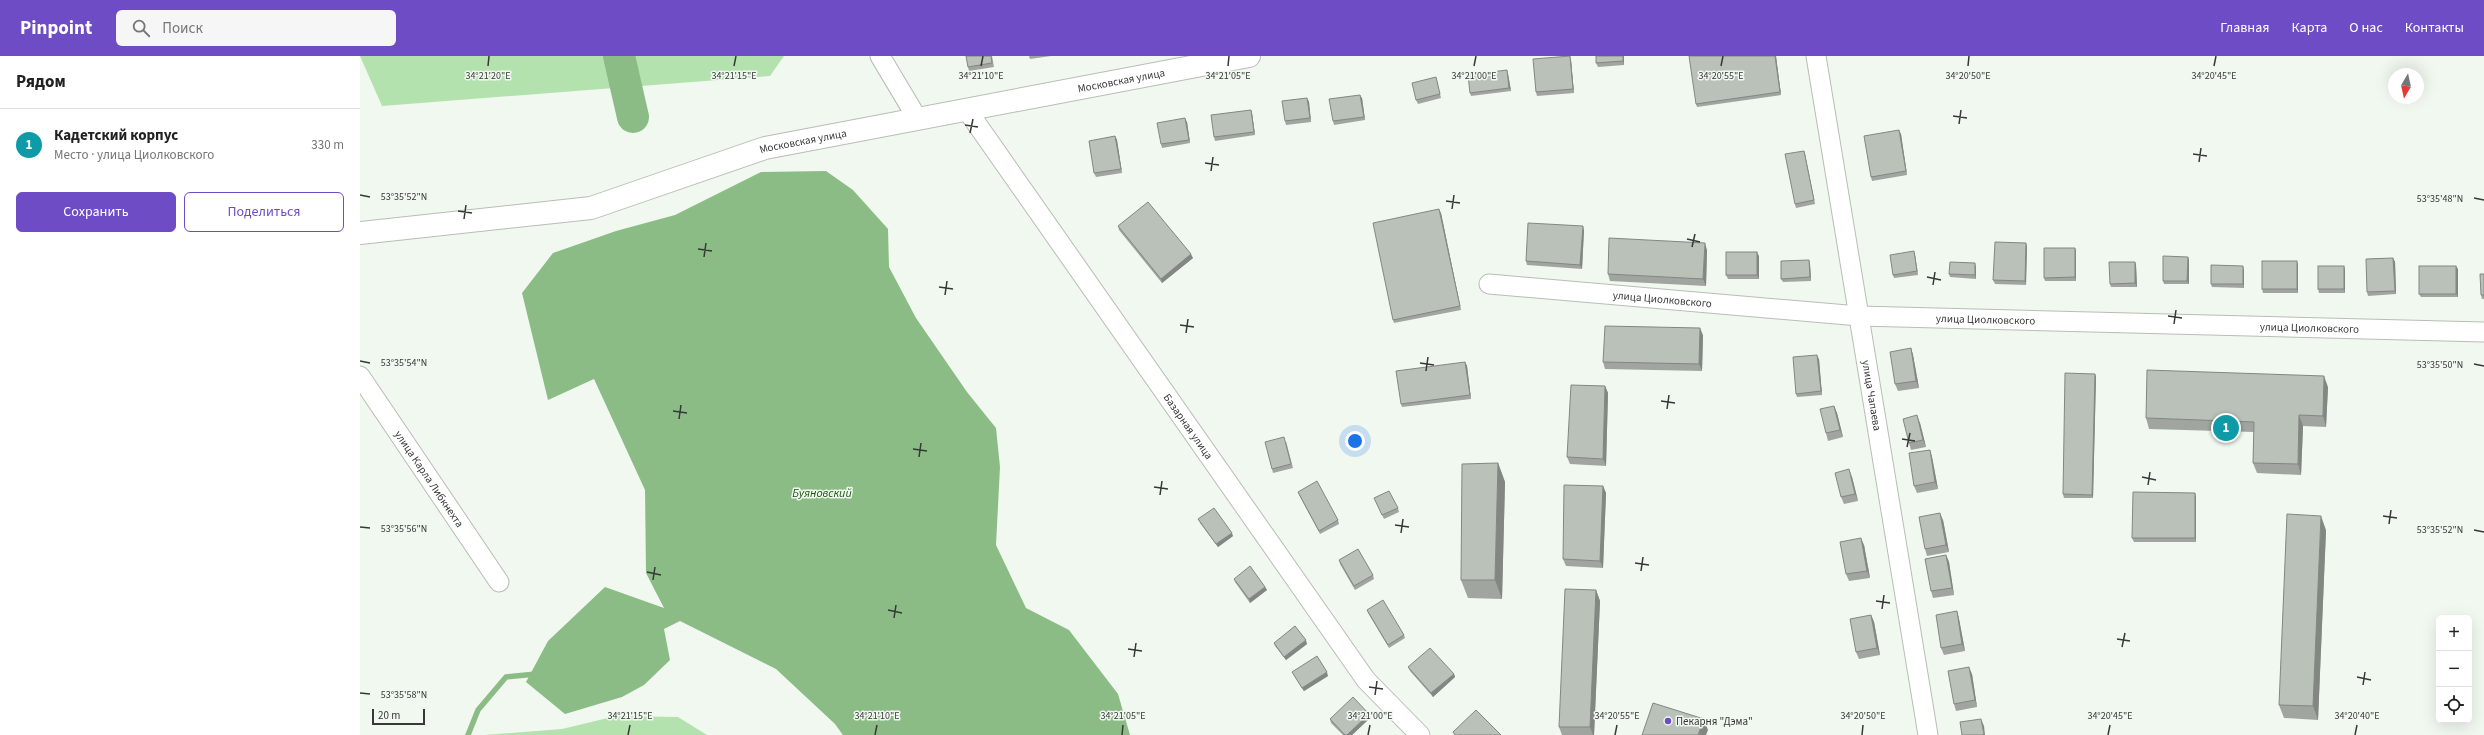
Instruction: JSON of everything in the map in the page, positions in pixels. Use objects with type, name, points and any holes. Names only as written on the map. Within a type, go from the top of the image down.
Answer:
[{"type":"street","points":[[880,56],[917,118]]},
{"type":"street","name":"Московская улица","points":[[360,233],[591,208],[766,148],[917,118],[967,110],[1249,56]]},
{"type":"street","name":"улица Чапаева","points":[[1816,56],[1928,735]]},
{"type":"street","name":"Базарная улица","points":[[967,110],[1366,680],[1420,735]]},
{"type":"street","name":"улица Циолковского","points":[[1489,284],[1859,316],[2484,332]]},
{"type":"street","name":"улица Карла Либкнехта","points":[[360,376],[499,582]]},
{"type":"shaded area","points":[[360,56],[784,56],[770,76],[382,106]]},
{"type":"shaded area","points":[[616,716],[678,717],[707,735],[484,735],[562,729]]},
{"type":"water","name":"Буяновский","points":[[826,171],[853,190],[888,229],[889,267],[916,318],[967,392],[996,428],[1000,467],[996,545],[1026,608],[1069,630],[1118,694],[1130,735],[843,735],[835,724],[776,669],[680,621],[664,629],[670,660],[644,685],[622,697],[565,714],[526,682],[548,641],[605,587],[664,608],[646,573],[645,490],[594,379],[548,400],[522,293],[553,253],[616,231],[675,215],[761,172]]},
{"type":"building","points":[[966,56],[991,56],[992,63],[968,67]]},
{"type":"building","points":[[1570,56],[1573,89],[1536,92],[1533,59]]},
{"type":"building","points":[[1596,56],[1623,56],[1623,61],[1596,63]]},
{"type":"building","points":[[1689,56],[1775,56],[1780,92],[1696,104]]},
{"type":"building","points":[[1507,70],[1509,88],[1470,93],[1468,75]]},
{"type":"building","points":[[1436,77],[1440,94],[1416,100],[1412,83]]},
{"type":"building","points":[[1360,95],[1364,117],[1333,121],[1329,99]]},
{"type":"building","points":[[1307,98],[1310,118],[1285,121],[1282,101]]},
{"type":"building","points":[[1251,110],[1254,132],[1214,137],[1211,115]]},
{"type":"building","points":[[1185,118],[1189,140],[1161,144],[1157,123]]},
{"type":"building","points":[[1899,130],[1906,171],[1871,177],[1864,136]]},
{"type":"building","points":[[1115,136],[1121,169],[1094,173],[1089,141]]},
{"type":"building","points":[[1804,151],[1814,200],[1795,204],[1785,154]]},
{"type":"building","points":[[1148,202],[1191,254],[1161,279],[1118,226]]},
{"type":"building","points":[[1439,209],[1460,306],[1393,320],[1373,223]]},
{"type":"building","points":[[1528,223],[1583,226],[1580,265],[1526,261]]},
{"type":"building","points":[[1609,238],[1705,243],[1703,279],[1608,274]]},
{"type":"building","points":[[1995,242],[2026,243],[2025,281],[1993,280]]},
{"type":"building","points":[[2044,248],[2075,248],[2075,277],[2044,278]]},
{"type":"building","points":[[1914,251],[1917,271],[1893,275],[1890,255]]},
{"type":"building","points":[[1726,252],[1757,252],[1757,275],[1726,275]]},
{"type":"building","points":[[2163,256],[2188,257],[2187,281],[2163,281]]},
{"type":"building","points":[[2393,258],[2395,291],[2367,292],[2366,259]]},
{"type":"building","points":[[1809,260],[1810,277],[1781,279],[1781,261]]},
{"type":"building","points":[[2262,261],[2297,261],[2297,289],[2262,289]]},
{"type":"building","points":[[1950,262],[1975,263],[1975,275],[1949,274]]},
{"type":"building","points":[[2109,262],[2135,262],[2135,283],[2110,284]]},
{"type":"building","points":[[2211,265],[2243,266],[2243,284],[2211,284]]},
{"type":"building","points":[[2318,266],[2344,266],[2344,289],[2318,289]]},
{"type":"building","points":[[2419,266],[2456,266],[2456,294],[2419,294]]},
{"type":"building","points":[[2480,274],[2484,274],[2484,295],[2481,295]]},
{"type":"building","points":[[1605,326],[1700,328],[1699,364],[1603,362]]},
{"type":"building","points":[[1911,348],[1916,381],[1895,384],[1890,352]]},
{"type":"building","points":[[1817,355],[1821,391],[1796,394],[1793,357]]},
{"type":"building","points":[[1465,362],[1470,395],[1401,404],[1396,371]]},
{"type":"building","points":[[2147,370],[2324,376],[2323,416],[2299,415],[2298,464],[2253,463],[2254,422],[2146,418]]},
{"type":"building","points":[[2065,373],[2095,374],[2092,495],[2063,494]]},
{"type":"building","points":[[1571,385],[1605,386],[1603,459],[1567,457]]},
{"type":"building","points":[[1834,406],[1840,430],[1826,433],[1820,409]]},
{"type":"building","points":[[1917,415],[1923,440],[1909,443],[1903,419]]},
{"type":"building","points":[[1284,437],[1291,464],[1272,469],[1265,442]]},
{"type":"building","points":[[1930,450],[1935,482],[1914,486],[1909,453]]},
{"type":"building","points":[[1498,463],[1495,580],[1461,580],[1462,464]]},
{"type":"building","points":[[1849,469],[1855,494],[1841,497],[1835,473]]},
{"type":"building","points":[[1317,481],[1338,520],[1319,531],[1298,492]]},
{"type":"building","points":[[1564,485],[1603,486],[1600,561],[1563,559]]},
{"type":"building","points":[[1389,491],[1398,508],[1382,515],[1374,498]]},
{"type":"building","points":[[2133,492],[2195,493],[2195,538],[2132,538]]},
{"type":"building","points":[[1214,508],[1232,533],[1216,544],[1198,519]]},
{"type":"building","points":[[1940,513],[1946,545],[1925,549],[1919,517]]},
{"type":"building","points":[[2287,514],[2321,516],[2313,706],[2279,705]]},
{"type":"building","points":[[1861,538],[1867,571],[1846,574],[1840,542]]},
{"type":"building","points":[[1358,549],[1373,575],[1354,586],[1339,560]]},
{"type":"building","points":[[1946,555],[1952,588],[1931,591],[1925,559]]},
{"type":"building","points":[[1250,566],[1265,587],[1249,599],[1234,579]]},
{"type":"building","points":[[1565,589],[1596,590],[1590,727],[1559,727]]},
{"type":"building","points":[[1383,600],[1404,635],[1388,645],[1367,610]]},
{"type":"building","points":[[1957,611],[1962,644],[1941,648],[1936,615]]},
{"type":"building","points":[[1871,615],[1877,648],[1856,652],[1850,619]]},
{"type":"building","points":[[1295,626],[1306,640],[1284,657],[1274,643]]},
{"type":"building","points":[[1430,648],[1454,674],[1431,693],[1408,667]]},
{"type":"building","points":[[1317,656],[1327,672],[1302,688],[1292,672]]},
{"type":"building","points":[[1969,667],[1975,700],[1954,704],[1948,671]]},
{"type":"building","points":[[1353,697],[1369,714],[1347,735],[1345,735],[1330,719]]},
{"type":"building","points":[[1653,703],[1704,719],[1698,735],[1642,735]]},
{"type":"building","points":[[1476,710],[1501,735],[1455,735],[1453,732]]},
{"type":"building","points":[[1981,719],[1984,735],[1962,735],[1960,722]]},
{"type":"waterway","points":[[619,56],[633,117]]},
{"type":"waterway","points":[[468,735],[478,710],[506,677],[536,674]]},
{"type":"place","name":"Кадетский корпус","points":[[2226,428]]},
{"type":"place","name":"Пекарня \"Дэма\"","points":[[1668,721]]}]
